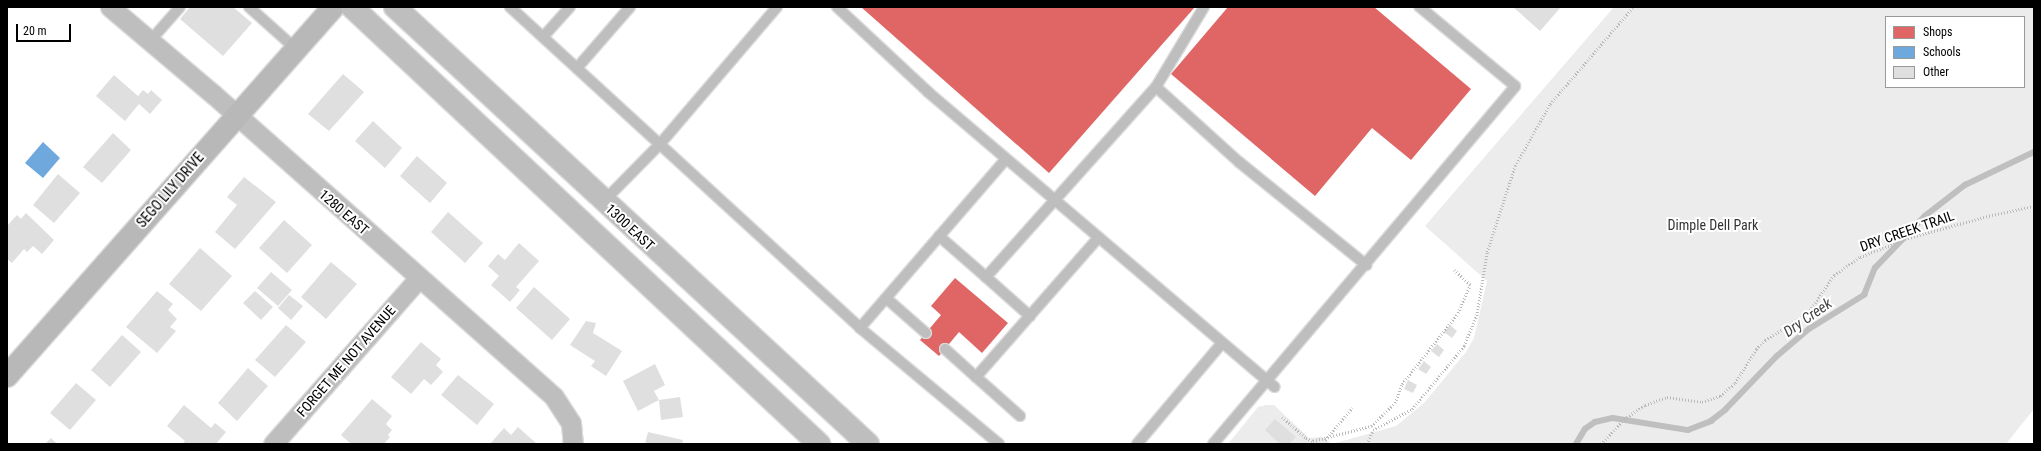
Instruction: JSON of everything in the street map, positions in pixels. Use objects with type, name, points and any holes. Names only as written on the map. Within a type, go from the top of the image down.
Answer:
[{"type":"main road","name":"SEGO LILY DRIVE","points":[[7,376],[236,115],[334,7]]},
{"type":"main road","points":[[352,7],[819,444]]},
{"type":"main road","name":"1300 EAST","points":[[395,7],[604,202],[868,444]]},
{"type":"main road","points":[[500,146],[524,153],[542,164],[582,202],[604,202]]},
{"type":"street","name":"1280 EAST","points":[[110,7],[151,40],[554,397],[571,423],[573,444]]},
{"type":"street","name":"FORGET ME NOT AVENUE","points":[[273,444],[419,278]]},
{"type":"lane","points":[[151,40],[180,7]]},
{"type":"lane","points":[[249,7],[296,49]]},
{"type":"lane","points":[[510,7],[860,328],[999,444]]},
{"type":"lane","points":[[543,37],[570,7]]},
{"type":"lane","points":[[577,68],[630,7]]},
{"type":"lane","points":[[604,202],[660,144],[777,7]]},
{"type":"lane","points":[[837,7],[928,92],[1271,384]]},
{"type":"lane","points":[[986,277],[1156,88],[1204,7]]},
{"type":"lane","points":[[1213,444],[1271,384],[1366,265],[1515,86],[1420,7]]},
{"type":"lane","points":[[1156,88],[1239,162],[1366,265]]},
{"type":"lane","points":[[860,328],[1006,159]]},
{"type":"lane","points":[[939,236],[1030,316]]},
{"type":"lane","points":[[976,377],[1099,237]]},
{"type":"lane","points":[[886,298],[926,333]]},
{"type":"lane","points":[[1136,444],[1222,343]]},
{"type":"lane","points":[[945,349],[1020,416]]},
{"type":"path","points":[[1367,444],[1373,430],[1412,409],[1464,346],[1477,313],[1487,252],[1515,166],[1550,104],[1633,7]]},
{"type":"path","name":"DRY CREEK TRAIL","points":[[1601,444],[1633,411],[1650,402],[1667,397],[1702,402],[1720,396],[1735,383],[1760,344],[1808,313],[1834,275],[1860,257],[1908,238],[1992,214],[2034,206]]},
{"type":"path","points":[[1282,417],[1308,440],[1325,440],[1369,428],[1395,403],[1402,384],[1458,313],[1470,286],[1454,270]]},
{"type":"path","points":[[1325,440],[1352,408]]},
{"type":"path","points":[[1369,428],[1373,430]]},
{"type":"green space","name":"Dimple Dell Park","points":[[1614,7],[2034,7],[2034,409],[2006,444],[1332,444],[1396,426],[1425,402],[1466,352],[1474,338],[1487,281],[1425,226]]},
{"type":"green space","points":[[1266,405],[1274,405],[1309,438],[1322,437],[1332,444],[1228,444],[1258,407]]},
{"type":"building: Shops","points":[[861,7],[1195,7],[1049,173]]},
{"type":"building: Shops","points":[[1228,7],[1374,7],[1471,89],[1411,160],[1372,128],[1315,196],[1171,74]]},
{"type":"building: Shops","points":[[955,278],[1008,323],[982,353],[959,332],[939,356],[920,340],[941,315],[931,306]]},
{"type":"building: Schools","points":[[43,142],[60,158],[43,178],[25,163]]},
{"type":"building: Other","points":[[190,7],[233,7],[252,23],[223,56],[180,19]]},
{"type":"building: Other","points":[[1513,7],[1561,7],[1540,31]]},
{"type":"building: Other","points":[[343,74],[364,92],[329,131],[308,114]]},
{"type":"building: Other","points":[[114,75],[138,96],[143,90],[148,94],[151,90],[162,100],[150,114],[139,104],[125,121],[96,96]]},
{"type":"building: Other","points":[[373,121],[402,148],[385,168],[355,141]]},
{"type":"building: Other","points":[[113,133],[131,150],[102,183],[83,167]]},
{"type":"building: Other","points":[[417,156],[447,183],[430,203],[400,176]]},
{"type":"building: Other","points":[[58,174],[80,193],[54,223],[33,205]]},
{"type":"building: Other","points":[[244,177],[276,202],[235,249],[215,232],[237,205],[227,197]]},
{"type":"building: Other","points":[[448,212],[483,243],[465,263],[431,232]]},
{"type":"building: Other","points":[[26,213],[54,240],[42,254],[33,246],[27,252],[24,249],[12,263],[7,259],[7,226],[17,215],[21,219]]},
{"type":"building: Other","points":[[284,220],[312,245],[287,273],[259,248]]},
{"type":"building: Other","points":[[519,243],[539,261],[516,287],[520,290],[510,302],[491,285],[499,276],[488,266],[498,254],[505,260]]},
{"type":"building: Other","points":[[200,248],[232,276],[201,311],[169,284]]},
{"type":"building: Other","points":[[331,262],[357,284],[326,319],[301,297]]},
{"type":"building: Other","points":[[271,272],[292,290],[278,306],[257,288]]},
{"type":"building: Other","points":[[534,287],[570,319],[552,340],[516,308]]},
{"type":"building: Other","points":[[157,291],[173,304],[168,310],[177,319],[170,327],[176,331],[157,353],[126,327]]},
{"type":"building: Other","points":[[255,291],[273,307],[261,320],[243,303]]},
{"type":"building: Other","points":[[289,295],[303,306],[291,320],[278,308]]},
{"type":"building: Other","points":[[586,321],[596,323],[593,333],[622,351],[606,376],[591,366],[595,361],[570,345]]},
{"type":"building: Other","points":[[286,325],[306,342],[275,377],[255,360]]},
{"type":"building: Other","points":[[1450,325],[1457,331],[1452,338],[1444,332]]},
{"type":"building: Other","points":[[122,335],[141,352],[110,387],[91,370]]},
{"type":"building: Other","points":[[421,342],[441,359],[436,365],[443,372],[431,385],[424,379],[411,394],[391,377]]},
{"type":"building: Other","points":[[1437,344],[1444,350],[1439,357],[1431,351]]},
{"type":"building: Other","points":[[1424,361],[1431,367],[1426,374],[1418,369]]},
{"type":"building: Other","points":[[655,364],[665,385],[654,391],[659,400],[638,411],[623,381]]},
{"type":"building: Other","points":[[248,368],[268,386],[237,421],[218,403]]},
{"type":"building: Other","points":[[458,375],[494,404],[477,425],[441,395]]},
{"type":"building: Other","points":[[1408,380],[1417,385],[1413,393],[1404,389]]},
{"type":"building: Other","points":[[76,383],[96,400],[70,430],[50,413]]},
{"type":"building: Other","points":[[680,397],[683,417],[661,420],[659,400]]},
{"type":"building: Other","points":[[372,399],[392,416],[386,424],[392,430],[388,435],[390,437],[384,444],[351,444],[341,435]]},
{"type":"building: Other","points":[[184,405],[211,428],[215,423],[226,432],[216,444],[182,444],[185,441],[167,426]]},
{"type":"building: Other","points":[[1275,419],[1296,437],[1289,444],[1280,444],[1265,430]]},
{"type":"building: Other","points":[[518,427],[537,444],[490,444],[504,428],[511,435]]},
{"type":"building: Other","points":[[648,432],[683,440],[682,444],[645,444]]},
{"type":"building: Other","points":[[51,438],[57,444],[45,444]]},
{"type":"waterway","name":"Dry Creek","points":[[1576,444],[1585,429],[1595,422],[1613,418],[1688,430],[1711,421],[1725,410],[1777,356],[1809,329],[1864,295],[1875,268],[1925,216],[1965,185],[2034,152]]}]
